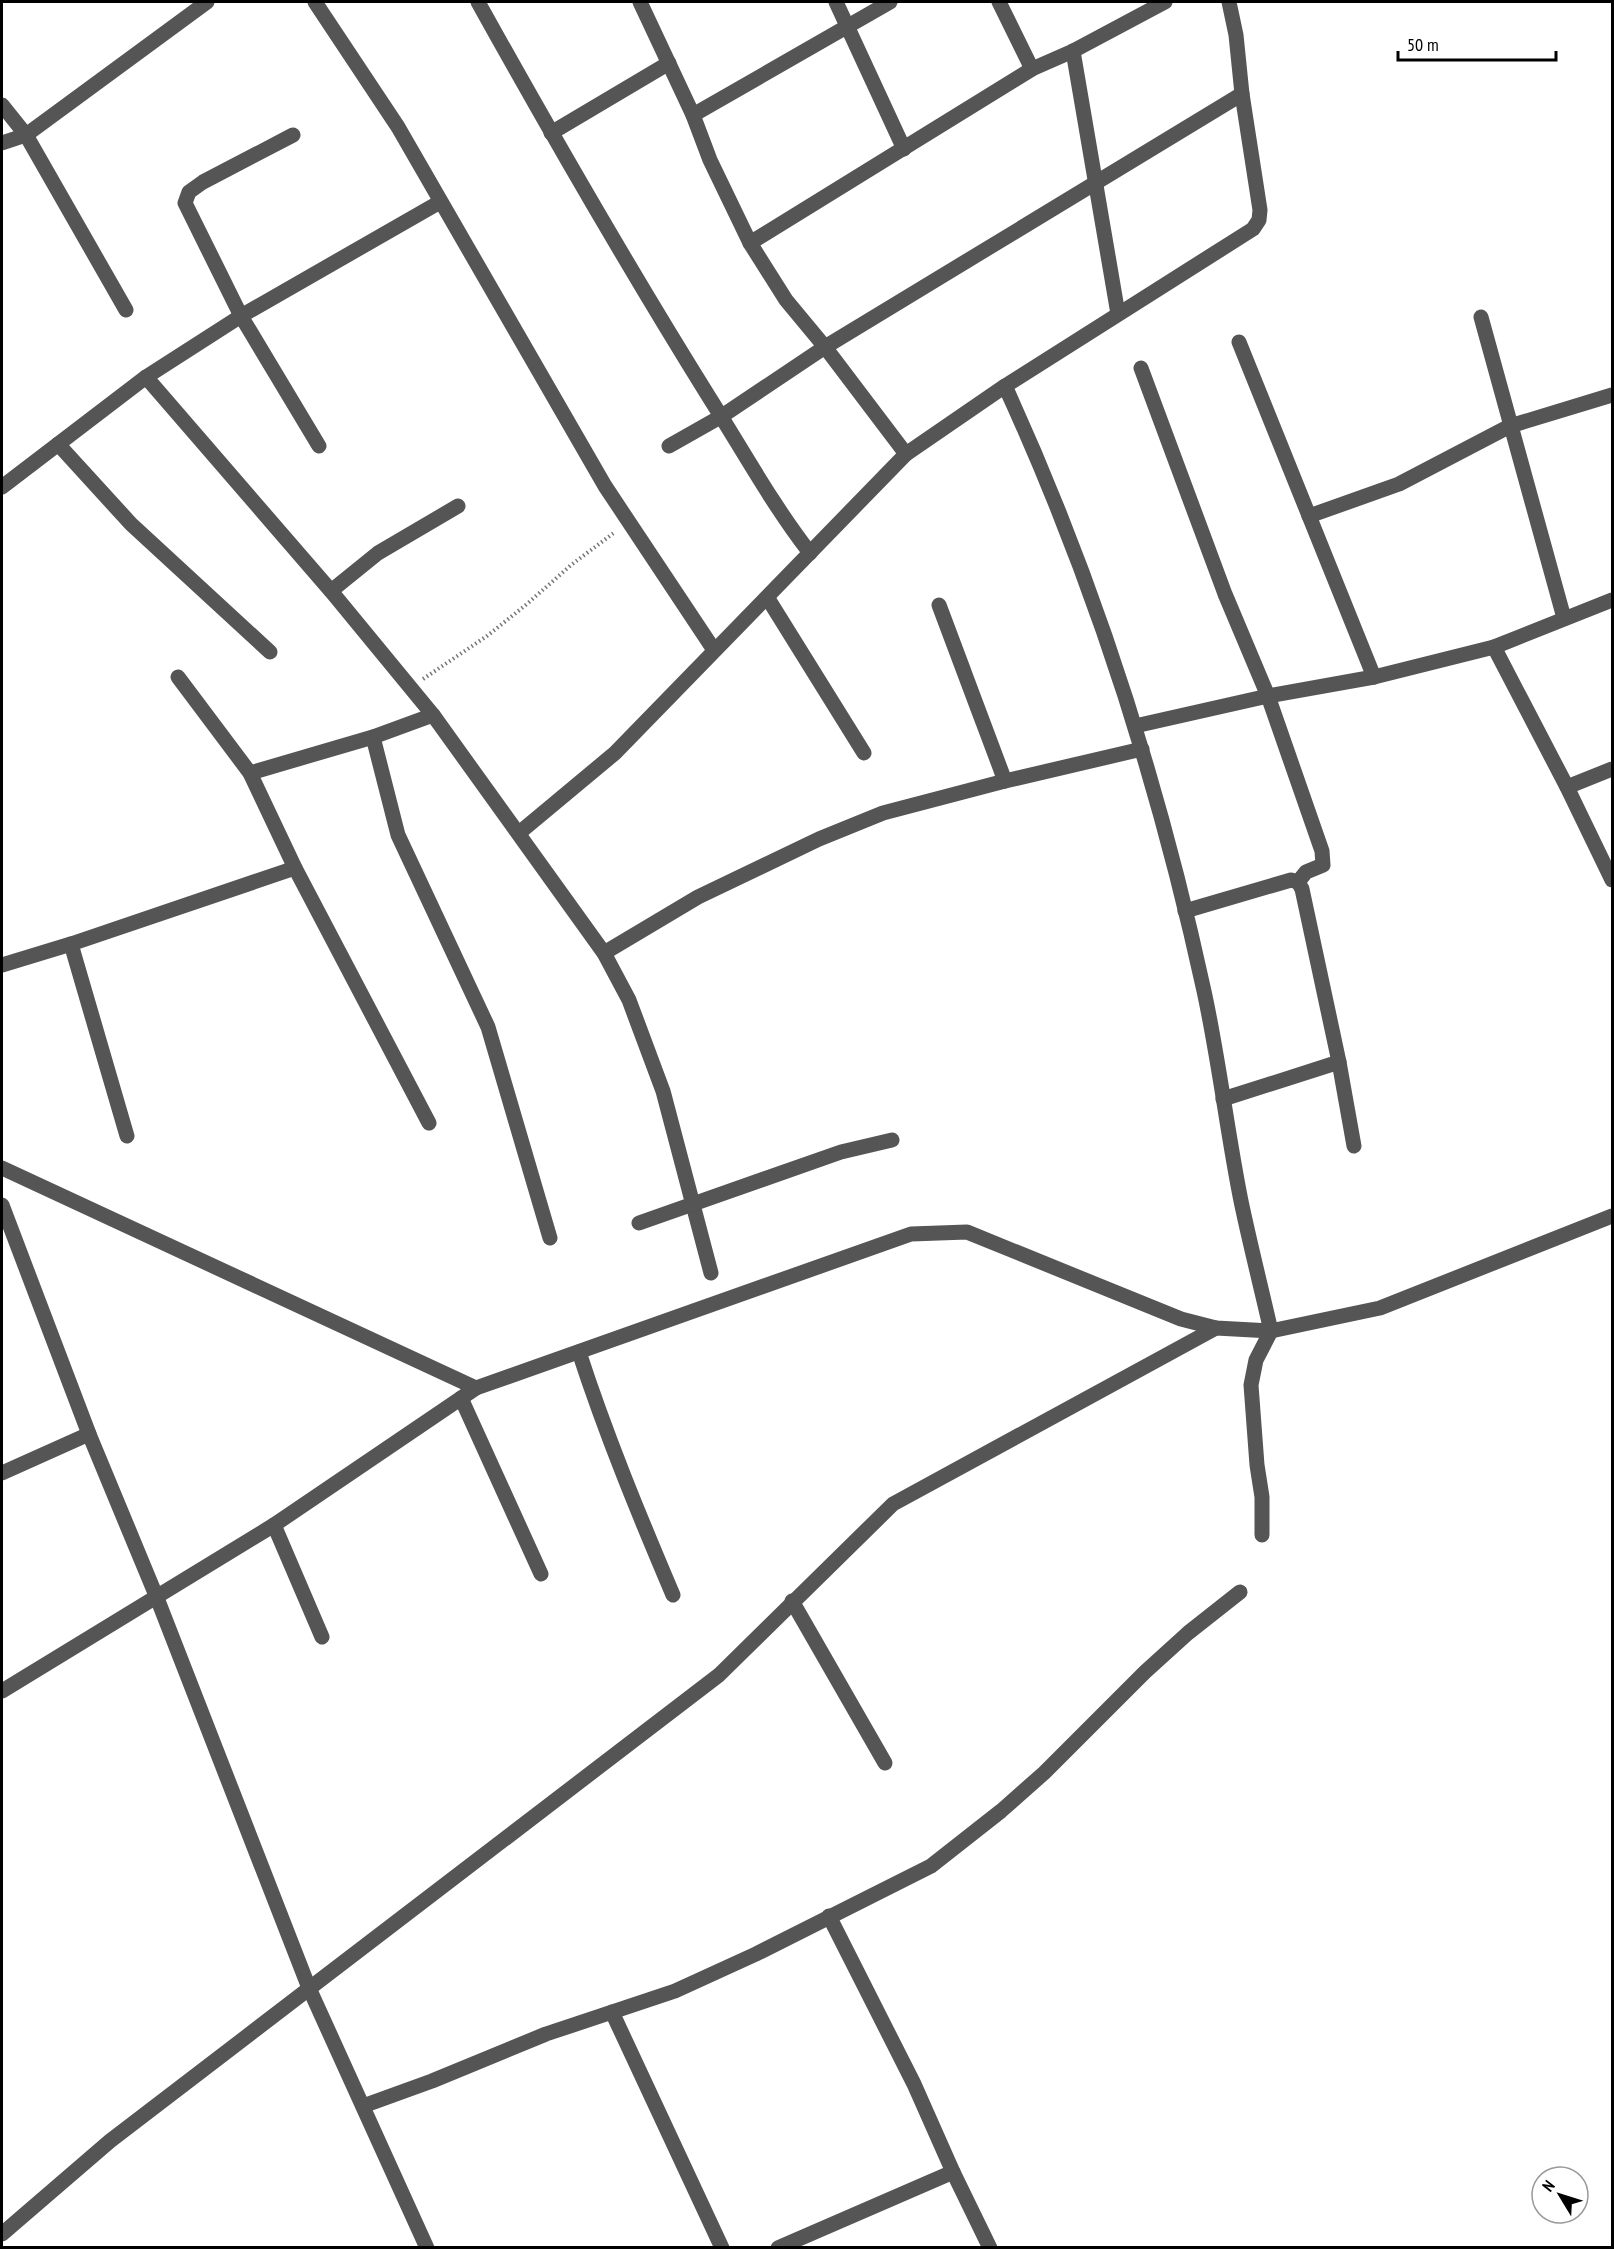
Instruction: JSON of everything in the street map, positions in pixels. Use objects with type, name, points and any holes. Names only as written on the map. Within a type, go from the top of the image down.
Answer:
[{"type":"street","points":[[2,143],[26,135],[207,2]]},
{"type":"street","points":[[315,2],[398,127],[605,486],[714,650]]},
{"type":"street","points":[[478,2],[550,132],[656,312],[784,519],[810,553]]},
{"type":"street","points":[[640,2],[693,115],[710,160],[750,243],[786,300],[825,347],[906,454]]},
{"type":"street","points":[[836,2],[904,149]]},
{"type":"street","points":[[693,115],[890,2]]},
{"type":"street","points":[[999,2],[1032,69]]},
{"type":"street","points":[[750,243],[1032,69],[1073,51],[1166,2]]},
{"type":"street","points":[[519,833],[615,753],[906,454],[1005,387],[1253,229],[1259,220],[1259,201],[1242,94],[1236,35],[1229,2]]},
{"type":"street","points":[[1073,51],[1118,314]]},
{"type":"street","points":[[550,132],[669,63]]},
{"type":"street","points":[[669,446],[722,417],[825,347],[1095,181],[1242,94]]},
{"type":"street","points":[[2,105],[26,135],[126,310]]},
{"type":"street","points":[[293,135],[203,182],[189,192],[185,203],[241,316],[320,446]]},
{"type":"street","points":[[2,487],[146,377],[241,316],[440,202]]},
{"type":"street","points":[[1481,317],[1564,618]]},
{"type":"street","points":[[1239,342],[1374,677]]},
{"type":"street","points":[[1141,368],[1304,795],[1324,862],[1320,867],[1306,872],[1298,882]]},
{"type":"street","points":[[146,377],[330,591],[433,716],[604,953],[629,1000],[663,1091],[678,1140],[711,1273]]},
{"type":"street","points":[[1005,387],[1031,443],[1117,668],[1142,749],[1204,993],[1241,1202],[1272,1331],[1256,1360],[1251,1385],[1257,1465],[1262,1497],[1262,1535]]},
{"type":"street","points":[[1309,516],[1399,484],[1510,426],[1612,395]]},
{"type":"street","points":[[58,444],[131,524],[270,652]]},
{"type":"street","points":[[330,591],[378,554],[459,506]]},
{"type":"street","points":[[767,597],[864,753]]},
{"type":"street","points":[[1135,726],[1268,696],[1374,677],[1494,647],[1612,600]]},
{"type":"street","points":[[939,605],[1005,781]]},
{"type":"street","points":[[1494,647],[1567,787],[1612,880]]},
{"type":"street","points":[[178,677],[250,773],[295,868],[429,1123]]},
{"type":"street","points":[[250,773],[433,716]]},
{"type":"street","points":[[373,736],[398,835],[488,1027],[550,1238]]},
{"type":"street","points":[[604,953],[698,897],[819,839],[883,813],[1142,749]]},
{"type":"street","points":[[1567,787],[1612,769]]},
{"type":"street","points":[[2,965],[295,868]]},
{"type":"street","points":[[1185,911],[1291,880],[1298,882],[1302,889],[1339,1062],[1354,1146]]},
{"type":"street","points":[[71,944],[128,1136]]},
{"type":"street","points":[[1223,1099],[1339,1062]]},
{"type":"street","points":[[639,1223],[693,1206],[841,1152],[892,1140]]},
{"type":"street","points":[[2,1168],[476,1388]]},
{"type":"street","points":[[2,1205],[89,1434],[157,1598],[309,1988],[427,2247]]},
{"type":"street","points":[[2,1691],[274,1525],[476,1388],[911,1234],[967,1232],[1181,1319],[1216,1328],[1272,1331],[1380,1308],[1612,1216]]},
{"type":"street","points":[[2,2234],[110,2141],[719,1675],[893,1504],[1216,1328]]},
{"type":"street","points":[[579,1352],[618,1465],[674,1595]]},
{"type":"street","points":[[461,1398],[540,1574]]},
{"type":"street","points":[[2,1473],[89,1434]]},
{"type":"street","points":[[274,1525],[322,1637]]},
{"type":"street","points":[[363,2106],[432,2081],[546,2034],[675,1991],[756,1954],[930,1866],[1001,1811],[1044,1773],[1145,1672],[1188,1633],[1240,1592]]},
{"type":"street","points":[[792,1601],[885,1763]]},
{"type":"street","points":[[829,1916],[914,2084],[953,2172],[990,2247]]},
{"type":"street","points":[[612,2012],[722,2247]]},
{"type":"street","points":[[778,2247],[953,2172]]},
{"type":"path","points":[[410,688],[487,636],[571,565],[629,522]]}]
